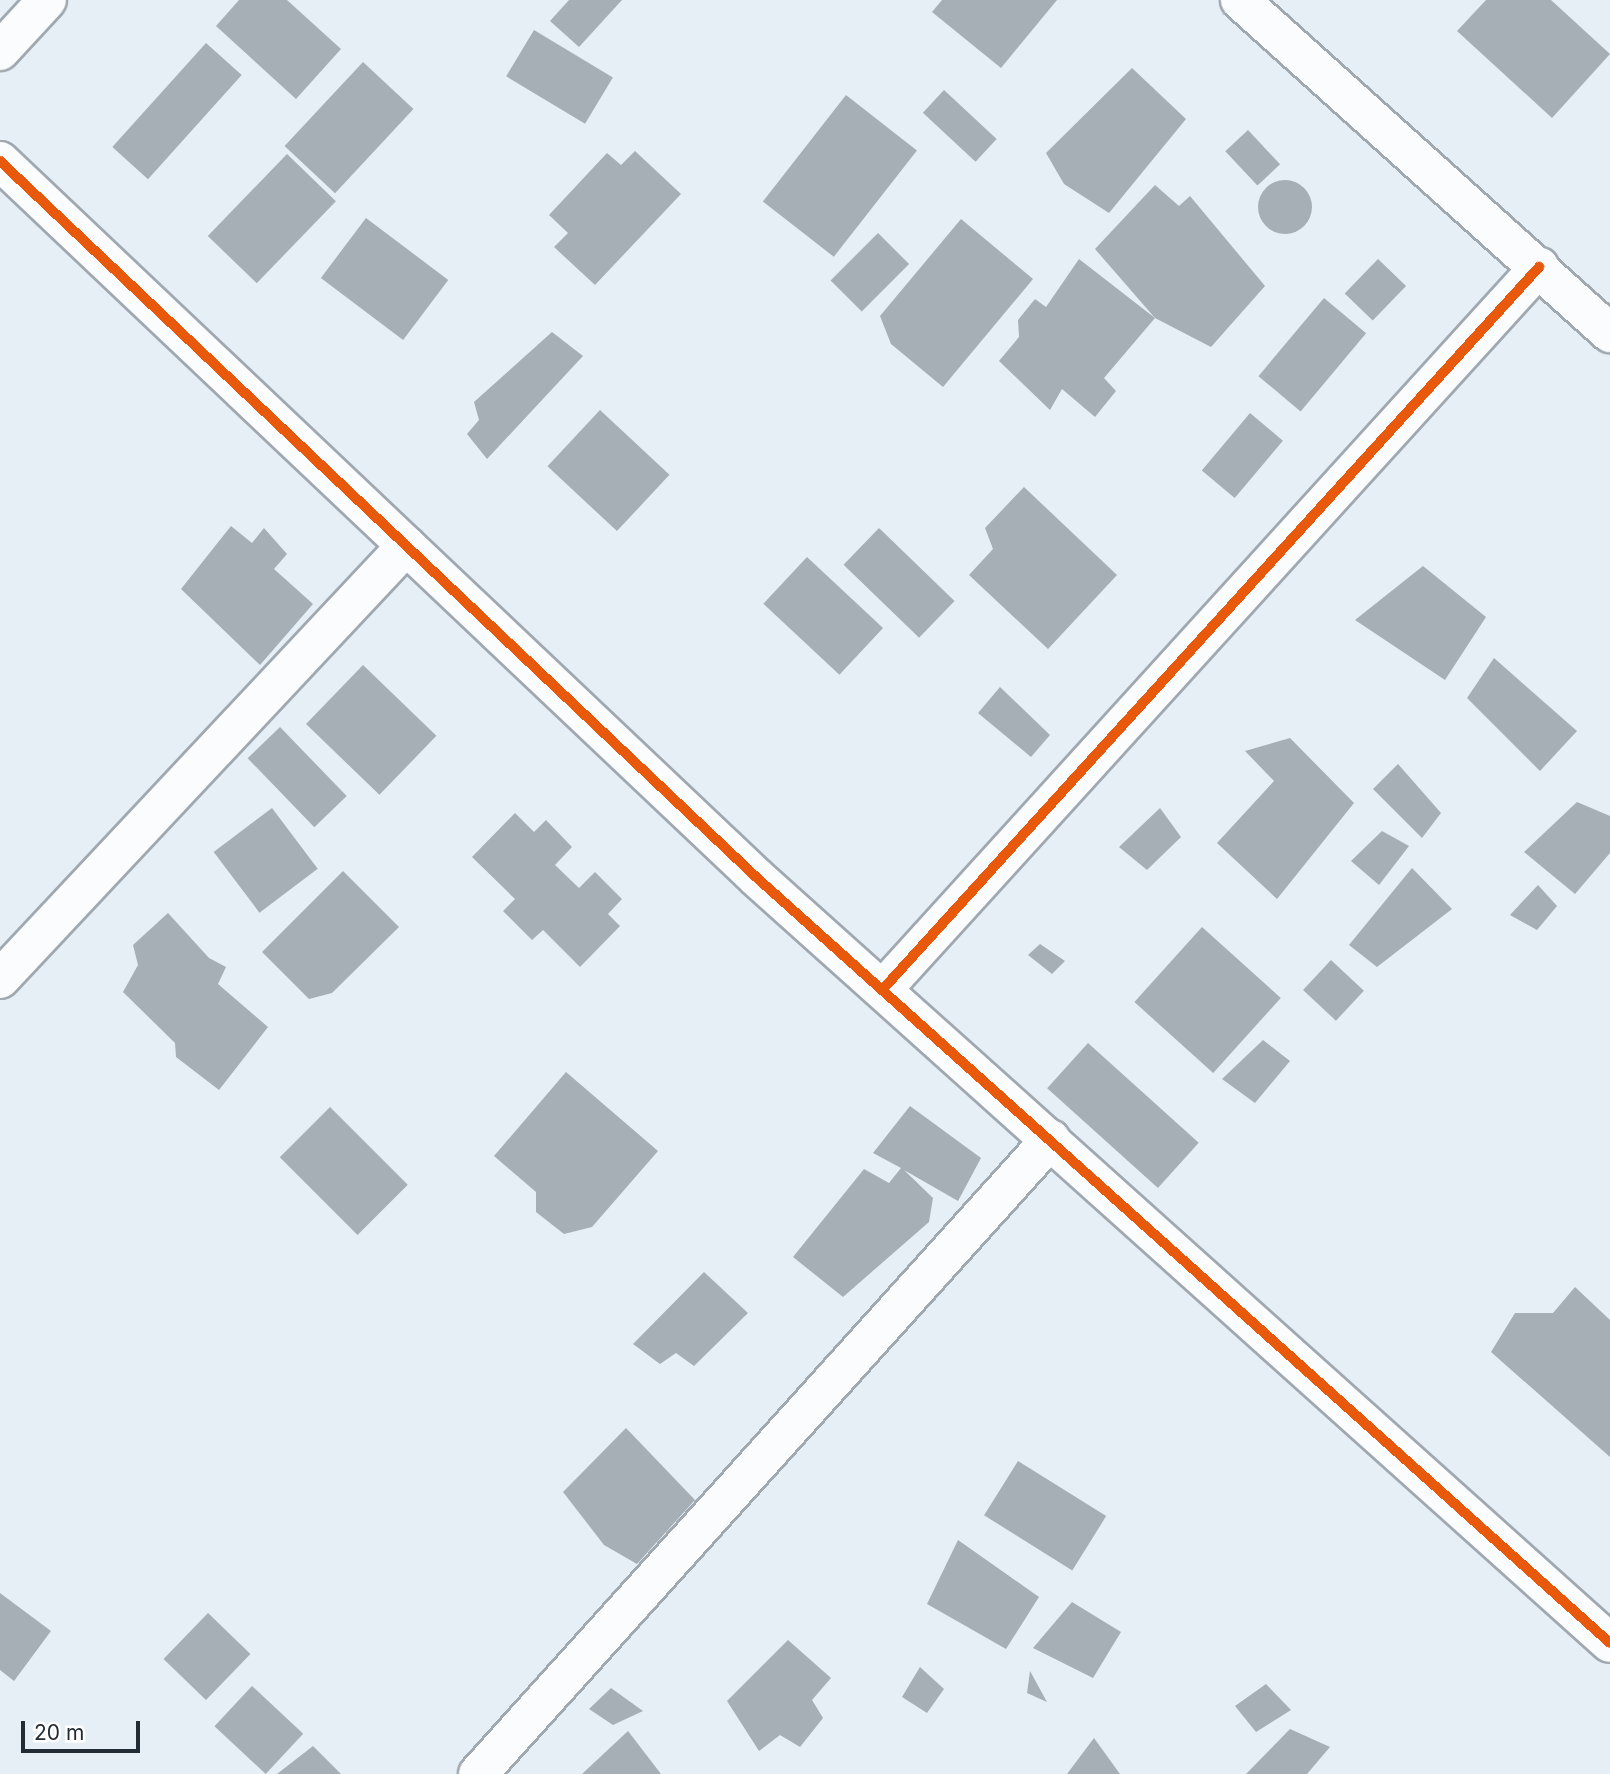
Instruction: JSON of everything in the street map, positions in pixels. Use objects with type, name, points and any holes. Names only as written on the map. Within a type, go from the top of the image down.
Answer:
[{"type":"street","points":[[0,51],[47,0]]},
{"type":"street","points":[[1240,0],[1610,333]]},
{"type":"street","points":[[0,162],[757,877],[1610,1643]]},
{"type":"street","points":[[883,989],[1539,267]]},
{"type":"street","points":[[0,979],[406,545]]},
{"type":"street","points":[[478,1774],[1051,1139]]},
{"type":"building","points":[[239,0],[287,0],[341,49],[296,99],[216,26]]},
{"type":"building","points":[[569,0],[622,0],[579,47],[550,21]]},
{"type":"building","points":[[942,0],[1057,0],[1001,68],[932,12]]},
{"type":"building","points":[[1486,0],[1551,0],[1610,54],[1552,118],[1457,31]]},
{"type":"building","points":[[534,30],[613,77],[585,124],[506,76]]},
{"type":"building","points":[[206,43],[242,75],[148,179],[112,147]]},
{"type":"building","points":[[363,62],[413,109],[335,193],[285,146]]},
{"type":"building","points":[[1132,68],[1186,119],[1109,213],[1064,184],[1046,153]]},
{"type":"building","points":[[944,90],[997,139],[976,162],[923,113]]},
{"type":"building","points":[[846,95],[917,150],[834,257],[763,201]]},
{"type":"building","points":[[1248,130],[1280,164],[1257,186],[1225,151]]},
{"type":"building","points":[[635,151],[681,194],[595,285],[554,247],[568,233],[549,215],[607,153],[621,165]]},
{"type":"building","points":[[287,154],[336,201],[257,283],[208,236]]},
{"type":"building","points":[[1285,180],[1304,188],[1312,207],[1304,226],[1285,234],[1266,226],[1258,207],[1266,188]]},
{"type":"building","points":[[1155,185],[1179,206],[1190,196],[1265,286],[1211,347],[1155,318],[1095,249]]},
{"type":"building","points":[[366,218],[448,280],[403,340],[321,278]]},
{"type":"building","points":[[961,219],[1033,279],[943,387],[891,344],[880,316]]},
{"type":"building","points":[[878,233],[909,264],[862,311],[831,280]]},
{"type":"building","points":[[1079,259],[1155,318],[1104,378],[1116,391],[1095,417],[1062,389],[1050,410],[999,361],[1019,337],[1018,320],[1035,299],[1046,307]]},
{"type":"building","points":[[1378,259],[1406,286],[1373,321],[1345,294]]},
{"type":"building","points":[[1324,298],[1366,333],[1301,411],[1258,376]]},
{"type":"building","points":[[552,332],[583,356],[487,459],[467,434],[479,420],[474,402]]},
{"type":"building","points":[[600,410],[669,475],[617,531],[547,466]]},
{"type":"building","points":[[1250,413],[1283,441],[1235,498],[1202,470]]},
{"type":"building","points":[[1024,487],[1117,575],[1048,649],[969,575],[993,549],[985,528]]},
{"type":"building","points":[[231,526],[252,543],[264,528],[287,554],[274,569],[313,604],[260,665],[181,589]]},
{"type":"building","points":[[879,528],[955,601],[919,638],[844,565]]},
{"type":"building","points":[[807,557],[883,628],[839,675],[763,604]]},
{"type":"building","points":[[1423,566],[1486,617],[1445,680],[1355,620]]},
{"type":"building","points":[[1494,658],[1577,731],[1540,771],[1467,698]]},
{"type":"building","points":[[363,665],[436,736],[379,795],[306,724]]},
{"type":"building","points":[[1000,687],[1050,735],[1031,757],[978,713]]},
{"type":"building","points":[[280,727],[347,796],[314,827],[248,758]]},
{"type":"building","points":[[1290,738],[1354,803],[1277,899],[1217,843],[1274,781],[1245,751]]},
{"type":"building","points":[[1398,764],[1441,813],[1422,838],[1373,789]]},
{"type":"building","points":[[1577,802],[1610,816],[1610,853],[1575,894],[1524,852]]},
{"type":"building","points":[[272,808],[318,869],[259,913],[214,852]]},
{"type":"building","points":[[1160,808],[1181,837],[1147,870],[1119,847]]},
{"type":"building","points":[[515,813],[534,832],[546,820],[572,847],[555,865],[579,888],[595,872],[622,899],[608,914],[620,926],[580,967],[543,930],[532,940],[503,911],[515,899],[472,857]]},
{"type":"building","points":[[1382,831],[1409,846],[1379,885],[1351,861]]},
{"type":"building","points":[[1412,868],[1452,909],[1377,967],[1349,945]]},
{"type":"building","points":[[343,871],[399,927],[332,993],[309,999],[262,952]]},
{"type":"building","points":[[1538,885],[1557,906],[1537,930],[1510,915]]},
{"type":"building","points":[[168,913],[209,958],[226,967],[218,984],[268,1027],[219,1090],[176,1057],[175,1043],[123,992],[138,965],[133,945]]},
{"type":"building","points":[[1202,927],[1281,998],[1213,1073],[1134,1002]]},
{"type":"building","points":[[1040,944],[1065,961],[1052,974],[1028,955]]},
{"type":"building","points":[[1331,960],[1364,991],[1336,1021],[1303,990]]},
{"type":"building","points":[[1263,1040],[1290,1061],[1255,1103],[1222,1079]]},
{"type":"building","points":[[1088,1043],[1199,1143],[1158,1188],[1047,1088]]},
{"type":"building","points":[[566,1072],[658,1151],[592,1227],[564,1234],[536,1212],[536,1192],[494,1156]]},
{"type":"building","points":[[910,1106],[981,1158],[958,1201],[904,1170],[933,1198],[929,1222],[843,1297],[793,1257],[864,1169],[889,1183],[901,1168],[873,1153]]},
{"type":"building","points":[[330,1107],[408,1185],[358,1235],[280,1157]]},
{"type":"building","points":[[704,1272],[748,1313],[694,1366],[676,1353],[660,1364],[633,1344]]},
{"type":"building","points":[[1575,1287],[1610,1320],[1610,1457],[1491,1352],[1515,1313],[1553,1313]]},
{"type":"building","points":[[626,1428],[695,1500],[637,1564],[604,1545],[563,1492]]},
{"type":"building","points":[[1018,1461],[1106,1516],[1072,1570],[984,1515]]},
{"type":"building","points":[[958,1540],[1039,1597],[1006,1649],[927,1604]]},
{"type":"building","points":[[0,1593],[51,1631],[14,1681],[0,1670]]},
{"type":"building","points":[[1072,1602],[1121,1632],[1093,1678],[1033,1648]]},
{"type":"building","points":[[208,1613],[250,1654],[206,1700],[164,1659]]},
{"type":"building","points":[[788,1640],[831,1678],[812,1700],[823,1718],[800,1747],[780,1735],[759,1751],[727,1701]]},
{"type":"building","points":[[920,1667],[944,1689],[927,1713],[902,1697]]},
{"type":"building","points":[[1030,1671],[1047,1702],[1027,1693]]},
{"type":"building","points":[[1266,1684],[1291,1710],[1256,1732],[1235,1706]]},
{"type":"building","points":[[252,1686],[303,1734],[266,1774],[214,1726]]},
{"type":"building","points":[[611,1688],[643,1711],[613,1725],[589,1709]]},
{"type":"building","points":[[1290,1729],[1330,1747],[1307,1774],[1246,1774]]},
{"type":"building","points":[[628,1731],[661,1774],[582,1774]]},
{"type":"building","points":[[1094,1738],[1120,1774],[1067,1774]]},
{"type":"building","points":[[313,1746],[341,1774],[277,1774]]},
{"type":"cycle path","points":[[0,161],[756,877],[1610,1643]]},
{"type":"cycle path","points":[[883,989],[1539,267]]}]
